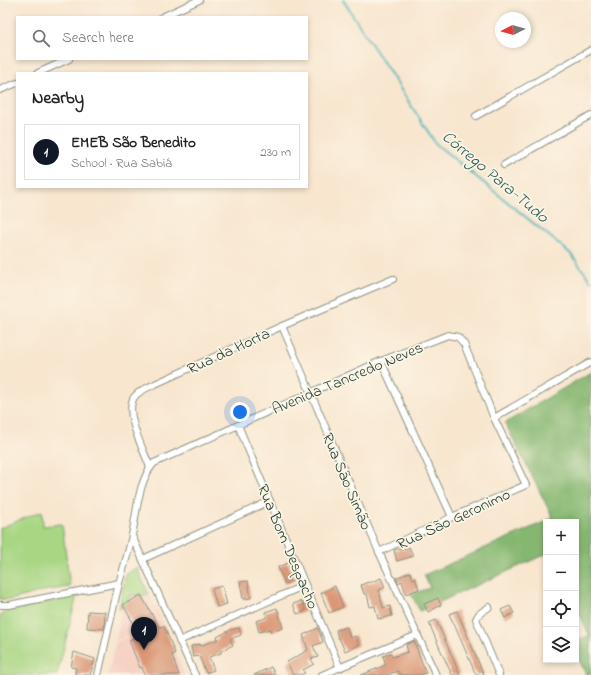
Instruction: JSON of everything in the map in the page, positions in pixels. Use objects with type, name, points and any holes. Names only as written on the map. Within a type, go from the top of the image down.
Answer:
[{"type":"street","points":[[164,16],[199,0]]},
{"type":"street","points":[[476,116],[591,50]]},
{"type":"street","points":[[40,72],[67,60]]},
{"type":"street","points":[[0,90],[16,82]]},
{"type":"street","points":[[504,165],[591,115]]},
{"type":"street","name":"Rua da Horta","points":[[150,468],[132,419],[131,406],[135,395],[155,384],[282,326],[393,279]]},
{"type":"street","name":"Rua São Simão","points":[[282,326],[379,552],[436,675]]},
{"type":"street","name":"Avenida Tancredo Neves","points":[[150,468],[166,457],[382,361],[448,335],[458,337],[464,344],[494,418],[526,485]]},
{"type":"street","points":[[382,361],[452,517]]},
{"type":"street","points":[[494,418],[591,362]]},
{"type":"street","name":"Rua Bom Despacho","points":[[238,425],[340,668]]},
{"type":"street","points":[[98,675],[132,536],[141,491],[147,470],[150,468]]},
{"type":"street","name":"Rua São Geronimo","points":[[379,552],[452,517],[526,485]]},
{"type":"street","points":[[143,560],[270,500]]},
{"type":"street","points":[[132,536],[195,675]]},
{"type":"street","points":[[0,605],[9,605],[120,583]]},
{"type":"street","points":[[179,641],[305,585]]},
{"type":"street","points":[[0,610],[9,605]]},
{"type":"street","points":[[488,607],[479,614],[476,619],[499,675]]},
{"type":"street","points":[[322,675],[417,635]]},
{"type":"shaded area","points":[[131,595],[149,595],[161,617],[116,641],[122,608],[129,603],[128,597]]},
{"type":"shaded area","points":[[161,619],[185,675],[108,675],[115,643]]},
{"type":"green space","points":[[591,372],[591,675],[586,675],[579,660],[579,640],[589,635],[579,612],[579,519],[551,519],[553,518],[505,423]]},
{"type":"green space","points":[[42,511],[43,526],[62,524],[70,587],[47,590],[10,600],[0,599],[0,528]]},
{"type":"green space","points":[[543,522],[543,555],[420,611],[411,594],[430,588],[424,575]]},
{"type":"green space","points":[[137,568],[149,595],[131,595],[128,598],[130,603],[119,609],[125,578],[127,574]]},
{"type":"green space","points":[[77,595],[57,675],[0,675],[0,615],[9,611]]},
{"type":"building","points":[[409,547],[413,556],[397,561],[394,550],[401,548],[401,550]]},
{"type":"building","points":[[288,563],[295,580],[285,584],[278,567]]},
{"type":"building","points":[[410,572],[413,579],[415,578],[419,589],[406,594],[402,581],[398,583],[396,578]]},
{"type":"building","points":[[381,578],[385,587],[379,590],[383,608],[390,606],[392,616],[378,619],[375,606],[370,607],[367,594],[364,594],[361,585]]},
{"type":"building","points":[[248,581],[251,598],[243,599],[240,582]]},
{"type":"building","points":[[222,586],[227,604],[217,607],[212,589]]},
{"type":"building","points":[[335,586],[343,607],[329,613],[321,593]]},
{"type":"building","points":[[141,595],[159,627],[164,626],[175,653],[172,655],[179,675],[145,675],[142,667],[140,668],[129,640],[153,630],[147,619],[135,626],[123,605]]},
{"type":"building","points":[[438,598],[441,605],[428,612],[424,604]]},
{"type":"building","points":[[302,601],[306,611],[297,614],[293,604]]},
{"type":"building","points":[[510,606],[514,613],[505,618],[501,610]]},
{"type":"building","points":[[277,608],[283,628],[271,632],[270,629],[259,632],[256,621],[266,618],[265,612]]},
{"type":"building","points":[[88,611],[105,612],[104,629],[87,628]]},
{"type":"building","points":[[457,611],[484,675],[476,675],[449,614]]},
{"type":"building","points":[[436,620],[460,675],[452,675],[441,651],[429,623]]},
{"type":"building","points":[[347,627],[350,638],[355,636],[359,645],[345,651],[338,638],[336,630]]},
{"type":"building","points":[[239,628],[241,635],[230,639],[233,645],[221,651],[221,653],[209,657],[214,670],[206,673],[199,656],[193,657],[191,646],[200,644],[200,646],[218,639],[217,637],[230,630]]},
{"type":"building","points":[[318,628],[323,642],[313,646],[318,657],[311,659],[314,664],[303,670],[305,673],[293,675],[287,662],[308,650],[303,635]]},
{"type":"building","points":[[414,641],[426,673],[420,675],[400,675],[398,671],[387,675],[361,675],[386,665],[383,656],[391,653],[392,657],[408,652],[406,645]]},
{"type":"building","points":[[74,652],[95,659],[90,675],[75,675],[76,668],[71,667]]},
{"type":"building","points":[[271,667],[275,675],[254,675]]},
{"type":"waterway","name":"Córrego Para-Tudo","points":[[343,0],[436,144],[570,253],[591,281]]},
{"type":"place","name":"EMEB São Benedito","points":[[144,650]]}]
